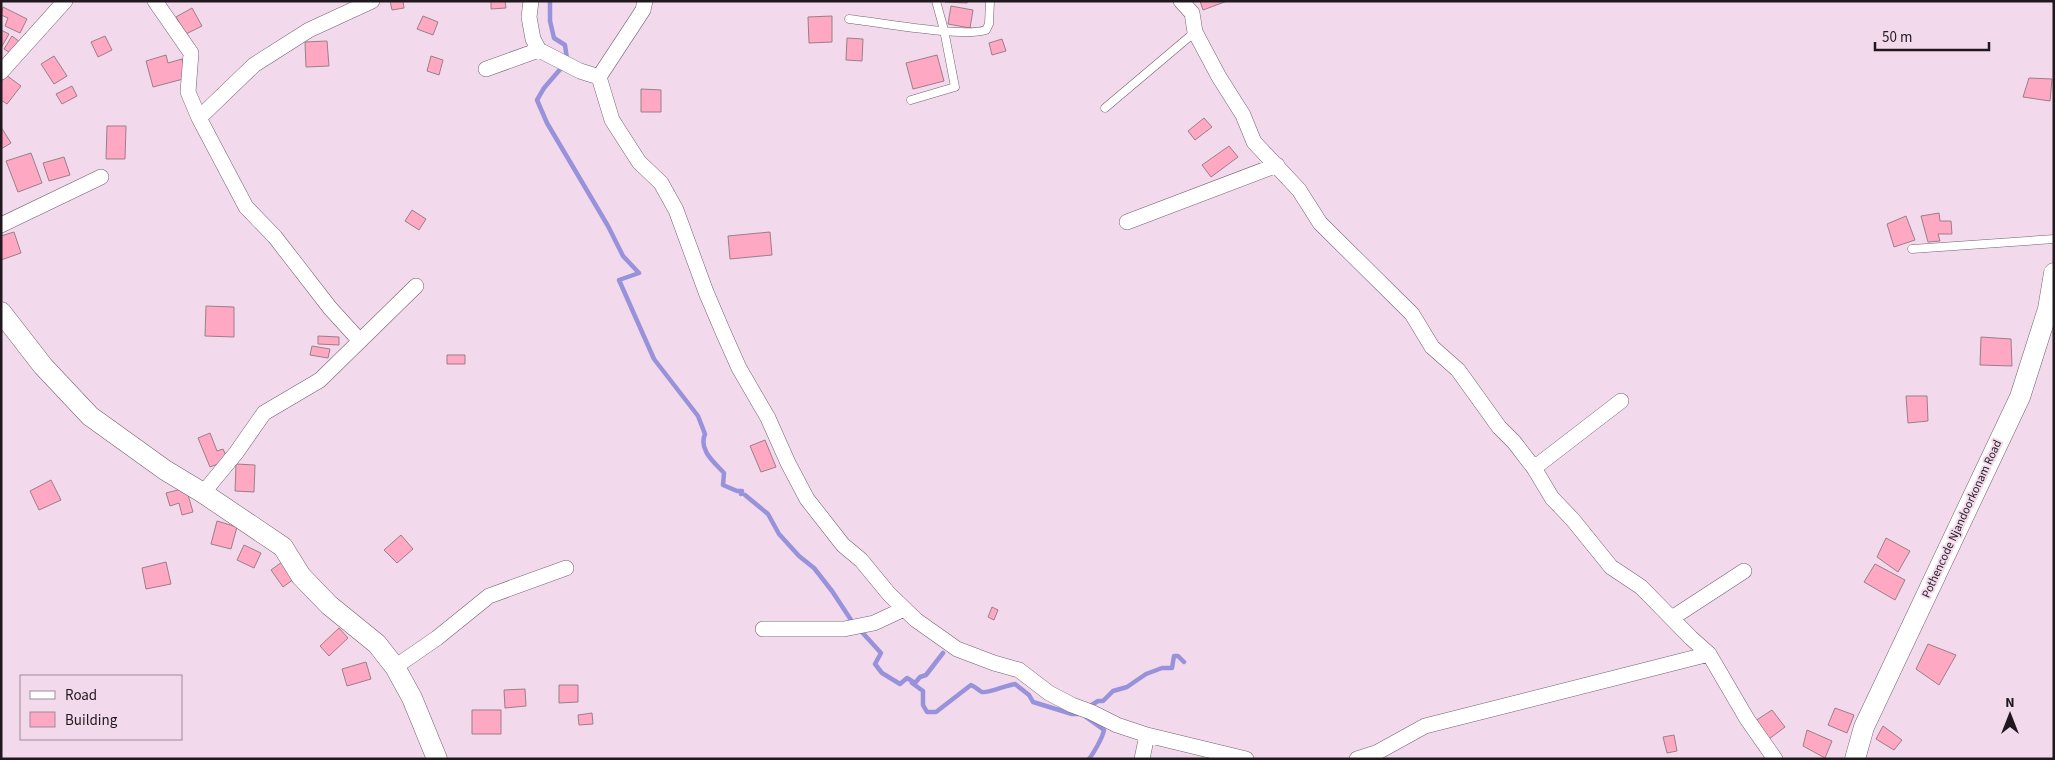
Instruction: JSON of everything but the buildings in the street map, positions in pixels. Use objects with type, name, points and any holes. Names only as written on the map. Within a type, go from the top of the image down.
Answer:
[{"type":"main road","name":"Pothencode Njandoorkonam Road","points":[[1855,759],[1864,727],[2020,397],[2048,309],[2054,273]]},
{"type":"main road","points":[[1,312],[43,366],[90,416],[165,470],[203,493],[283,547],[302,576],[312,587],[329,605],[376,644],[395,667],[412,698],[437,759]]},
{"type":"street","points":[[1,72],[65,1]]},
{"type":"street","points":[[155,1],[191,53],[188,92],[199,118],[246,207],[275,237],[330,308],[360,341]]},
{"type":"street","points":[[199,118],[254,65],[309,30],[372,1]]},
{"type":"street","points":[[531,1],[530,17],[534,39],[539,50],[580,71],[598,77]]},
{"type":"street","points":[[598,77],[643,10],[645,1]]},
{"type":"street","points":[[1181,1],[1192,13],[1195,32],[1219,77],[1243,115],[1254,142],[1299,190],[1320,224],[1412,314],[1432,347],[1458,370],[1499,427],[1514,442],[1534,468],[1552,498],[1612,567],[1642,587],[1709,654],[1747,719],[1775,759]]},
{"type":"street","points":[[486,69],[539,50]]},
{"type":"street","points":[[598,77],[612,120],[639,162],[661,184],[676,210],[723,332],[740,368],[768,418],[788,463],[807,499],[843,545],[861,560],[889,594],[916,620],[957,649],[1019,670],[1049,693],[1072,705],[1147,736],[1246,759]]},
{"type":"street","points":[[1127,222],[1277,165]]},
{"type":"street","points":[[1,225],[101,178]]},
{"type":"street","points":[[203,493],[236,453],[264,413],[320,380],[416,286]]},
{"type":"street","points":[[1534,468],[1622,401]]},
{"type":"street","points":[[395,667],[437,638],[489,596],[566,568]]},
{"type":"street","points":[[1672,618],[1744,571]]},
{"type":"street","points":[[763,629],[844,629],[874,623],[904,609]]},
{"type":"street","points":[[1357,759],[1376,753],[1425,726],[1709,654]]},
{"type":"street","points":[[1142,759],[1147,736]]},
{"type":"lane","points":[[911,100],[955,87],[944,30],[936,1]]},
{"type":"lane","points":[[849,19],[944,30],[980,32],[986,30],[989,24],[990,1]]},
{"type":"lane","points":[[1105,108],[1195,32]]},
{"type":"lane","points":[[1912,249],[2054,239]]},
{"type":"waterway","points":[[550,1],[550,21],[554,38],[565,45],[567,59]]},
{"type":"waterway","points":[[563,66],[544,88],[537,100],[547,123],[608,226],[623,256],[639,273],[619,280],[654,359],[698,416],[705,434],[703,440],[708,456],[724,473],[723,485],[737,491],[742,491],[741,494]]},
{"type":"waterway","points":[[745,495],[768,514],[779,534],[799,556],[814,568],[853,623]]},
{"type":"waterway","points":[[860,630],[881,653],[875,664],[882,673],[900,684],[907,678],[915,683],[920,677],[926,675],[943,653]]},
{"type":"waterway","points":[[1087,708],[1098,701],[1103,701],[1113,691],[1127,687],[1146,674],[1162,668],[1172,668],[1174,656],[1178,656],[1184,662]]},
{"type":"waterway","points":[[912,683],[923,691],[923,705],[927,712],[936,712],[971,685],[984,692],[1015,684],[1029,695],[1033,702],[1072,714],[1079,714]]},
{"type":"waterway","points":[[1086,717],[1104,730],[1100,741],[1089,759]]}]
